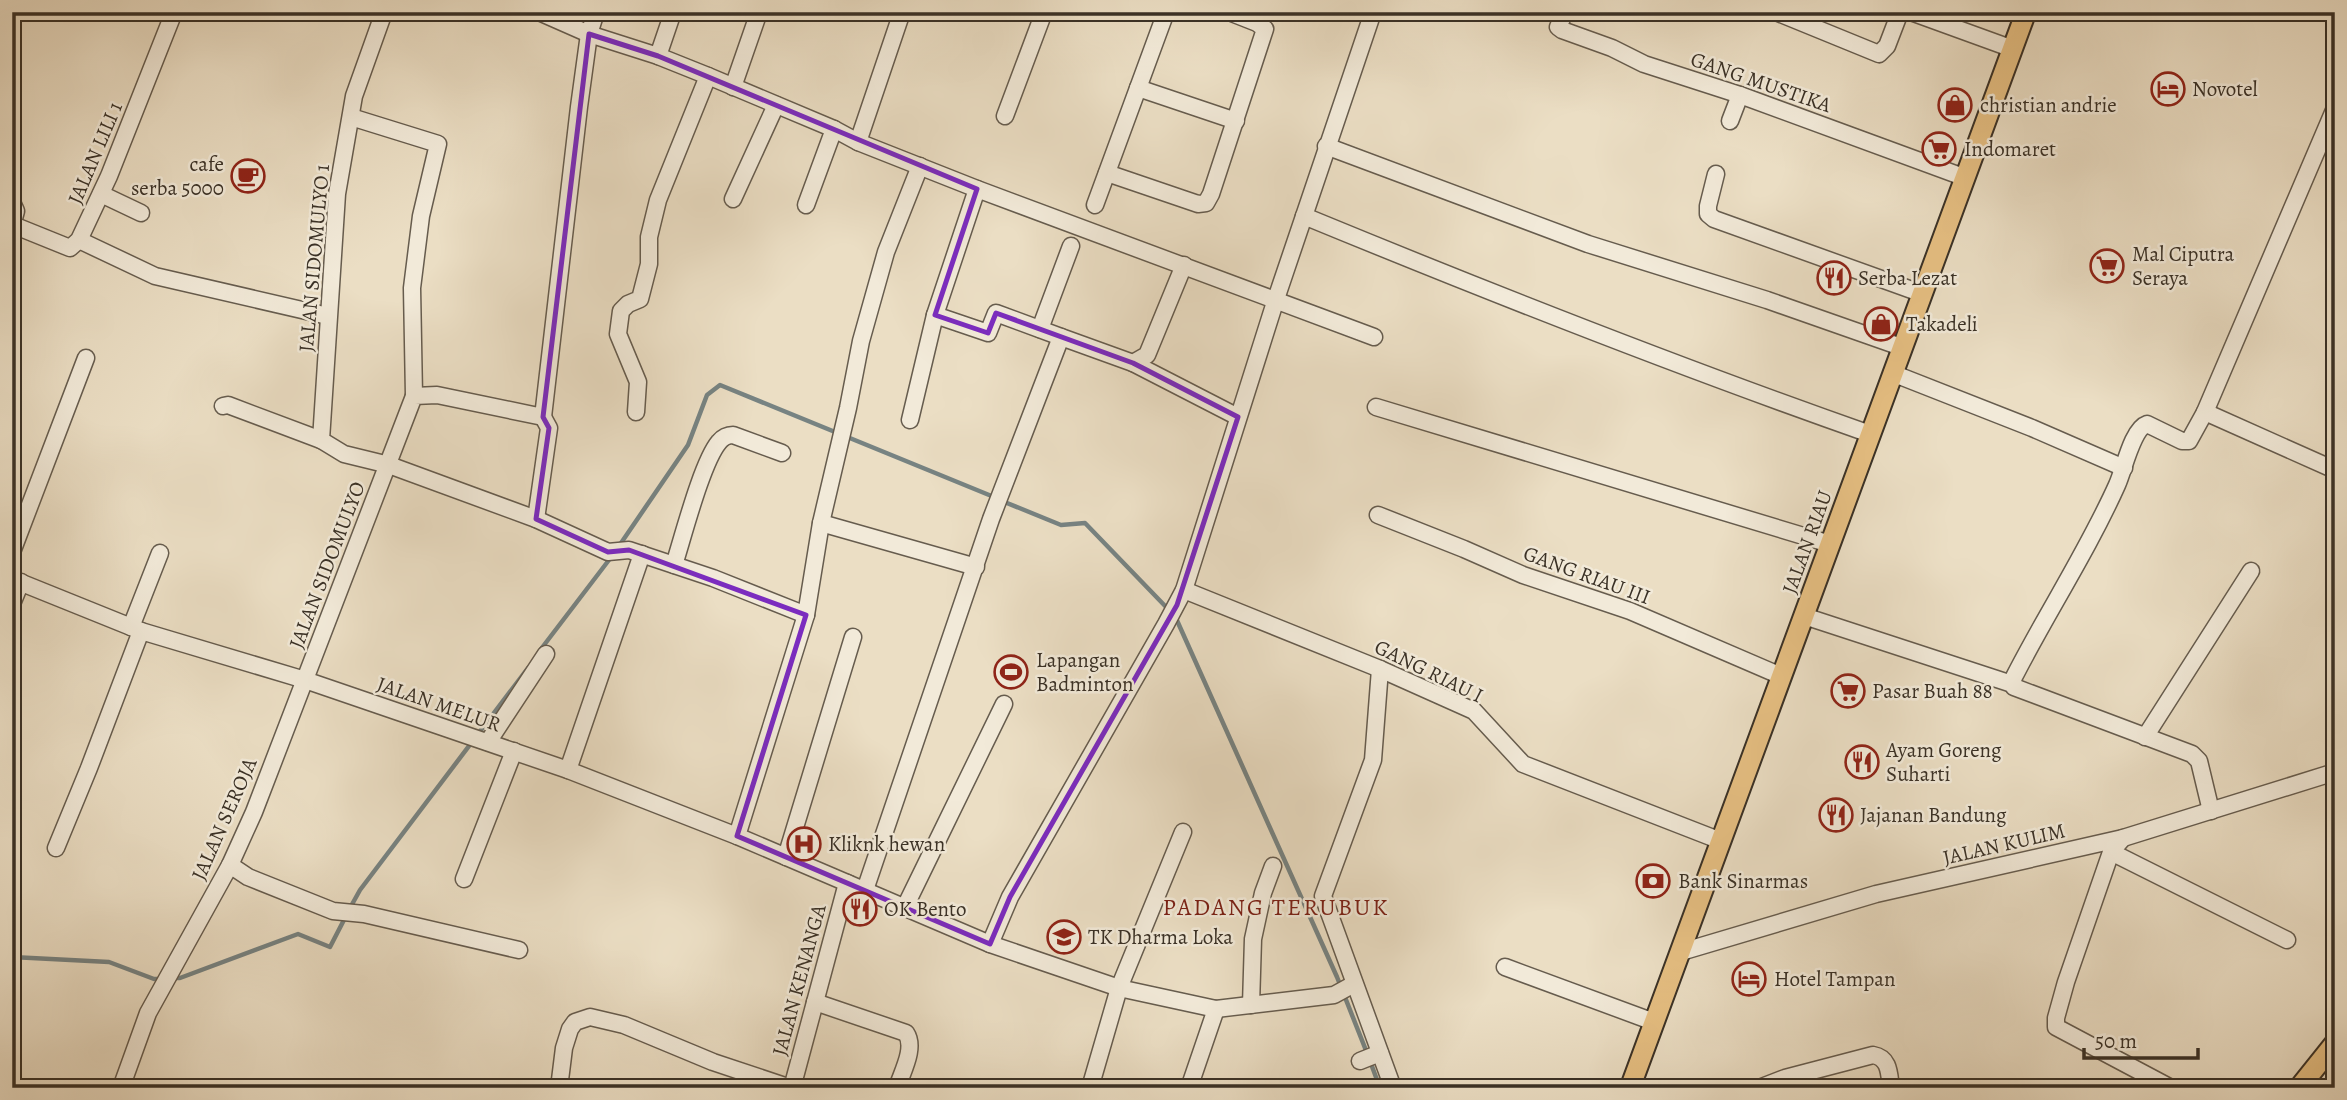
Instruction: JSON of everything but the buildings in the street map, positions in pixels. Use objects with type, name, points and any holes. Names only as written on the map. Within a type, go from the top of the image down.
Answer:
[{"type":"main road","name":"JALAN RIAU","points":[[1630,1088],[2026,12]]},
{"type":"main road","points":[[2299,1088],[2335,1043]]},
{"type":"street","name":"JALAN LILI 1","points":[[79,240],[133,120],[174,12]]},
{"type":"street","name":"JALAN SIDOMULYO 1","points":[[321,440],[337,194],[354,96],[384,12]]},
{"type":"street","points":[[539,12],[589,34],[658,56],[708,76],[834,128],[858,142],[1374,337]]},
{"type":"street","points":[[537,519],[549,428],[543,417],[589,34],[596,12]]},
{"type":"street","points":[[658,56],[673,12]]},
{"type":"street","points":[[733,87],[759,12]]},
{"type":"street","points":[[858,142],[902,12]]},
{"type":"street","points":[[1005,116],[1044,12]]},
{"type":"street","points":[[1095,205],[1166,12]]},
{"type":"street","points":[[1107,173],[1198,204],[1206,203],[1265,29],[1229,12]]},
{"type":"street","points":[[990,944],[1010,897],[1180,597],[1326,146],[1373,12]]},
{"type":"street","name":"GANG MUSTIKA","points":[[1565,12],[1559,27],[1562,30],[1612,48],[1644,64],[1740,95],[1966,178]]},
{"type":"street","points":[[1776,12],[1879,54],[1887,46],[1900,12]]},
{"type":"street","points":[[1911,12],[2013,49]]},
{"type":"street","points":[[636,412],[638,382],[618,334],[618,319],[626,306],[640,299],[649,264],[649,237],[658,200],[696,100],[708,76]]},
{"type":"street","points":[[1138,88],[1236,121]]},
{"type":"street","points":[[1730,121],[1740,95]]},
{"type":"street","points":[[733,199],[776,105]]},
{"type":"street","points":[[2012,684],[2018,668],[2095,530],[2141,426],[2147,424],[2182,441],[2189,441],[2205,412],[2335,108]]},
{"type":"street","points":[[351,117],[438,144],[421,216],[412,288],[414,396],[437,395],[543,417]]},
{"type":"street","points":[[806,205],[834,128]]},
{"type":"street","points":[[1326,146],[1588,244],[1767,300],[1901,347]]},
{"type":"street","points":[[737,836],[806,615],[821,523],[861,341],[880,275],[920,166]]},
{"type":"street","points":[[1716,174],[1708,206],[1708,214],[1714,219],[1923,294]]},
{"type":"street","points":[[910,420],[935,315],[977,188]]},
{"type":"street","points":[[101,194],[141,213]]},
{"type":"street","points":[[12,202],[16,211],[12,226],[70,248],[79,240],[155,276],[328,316]]},
{"type":"street","points":[[1304,216],[1506,300],[1633,349],[1870,434]]},
{"type":"street","points":[[1040,329],[1071,246]]},
{"type":"street","points":[[1133,363],[1147,355],[1184,265]]},
{"type":"street","points":[[935,315],[988,333],[996,313],[1133,363],[1238,417]]},
{"type":"street","points":[[865,890],[991,519],[1062,337]]},
{"type":"street","points":[[12,552],[86,358]]},
{"type":"street","points":[[1892,373],[2032,428],[2124,468]]},
{"type":"street","name":"JALAN SIDOMULYO","points":[[305,680],[414,396]]},
{"type":"street","points":[[223,406],[228,405],[321,440],[344,454],[389,465],[537,519],[608,552],[635,552],[806,615]]},
{"type":"street","points":[[1376,407],[1830,544]]},
{"type":"street","points":[[2205,412],[2335,470]]},
{"type":"street","points":[[674,565],[708,462],[719,442],[730,434],[782,453]]},
{"type":"street","name":"GANG RIAU III","points":[[1378,515],[1523,575],[1630,611],[1781,676]]},
{"type":"street","points":[[821,523],[976,567]]},
{"type":"street","points":[[568,770],[635,552]]},
{"type":"street","points":[[56,848],[89,768],[160,553]]},
{"type":"street","points":[[2146,737],[2251,571]]},
{"type":"street","points":[[12,604],[17,581]]},
{"type":"street","name":"JALAN MELUR","points":[[17,581],[136,629],[305,680],[568,770],[737,836],[990,944],[1119,988],[1216,1009],[1344,989]]},
{"type":"street","name":"GANG RIAU I","points":[[1180,597],[1380,668],[1474,711],[1523,764],[1721,841]]},
{"type":"street","points":[[1804,616],[2012,684],[2196,757],[2211,811]]},
{"type":"street","points":[[786,857],[853,637]]},
{"type":"street","points":[[485,741],[546,654]]},
{"type":"street","points":[[1380,668],[1373,760],[1323,896],[1344,989],[1371,1057],[1393,1088]]},
{"type":"street","name":"JALAN SEROJA","points":[[121,1088],[148,1013],[230,865],[305,680]]},
{"type":"street","points":[[905,907],[1004,704]]},
{"type":"street","points":[[464,879],[514,751]]},
{"type":"street","name":"JALAN KULIM","points":[[1681,952],[1876,894],[2123,838],[2335,772]]},
{"type":"street","points":[[1090,1088],[1119,988],[1183,832]]},
{"type":"street","points":[[2123,838],[2111,852],[2066,982],[2056,1027],[2171,1088]]},
{"type":"street","points":[[2111,852],[2287,940]]},
{"type":"street","points":[[230,865],[248,877],[333,911],[364,914],[519,950]]},
{"type":"street","points":[[1251,1005],[1253,939],[1272,866]]},
{"type":"street","name":"JALAN KENANGA","points":[[792,1088],[847,883]]},
{"type":"street","points":[[1505,967],[1654,1022]]},
{"type":"street","points":[[815,1002],[906,1033],[910,1039],[909,1052],[897,1088]]},
{"type":"street","points":[[1189,1088],[1216,1009]]},
{"type":"street","points":[[559,1088],[564,1048],[570,1029],[575,1022],[590,1017],[624,1024],[713,1062],[792,1088]]},
{"type":"street","points":[[1759,1088],[1785,1078],[1873,1055],[1880,1056],[1887,1065],[1891,1088]]},
{"type":"highlighted area","points":[[589,34],[658,56],[977,189],[935,315],[988,333],[996,313],[1133,363],[1238,417],[1177,605],[1010,897],[990,944],[737,836],[806,615],[629,550],[608,552],[536,519],[549,428],[543,417]]},
{"type":"waterway","points":[[619,546],[688,445],[707,395],[720,385],[994,497]]},
{"type":"waterway","points":[[1002,501],[1061,525],[1085,523],[1168,609]]},
{"type":"waterway","points":[[541,649],[612,556]]},
{"type":"waterway","points":[[1175,616],[1337,977],[1367,1053]]},
{"type":"waterway","points":[[350,908],[360,890],[528,668]]},
{"type":"waterway","points":[[171,978],[180,978],[298,934],[330,947],[346,916]]},
{"type":"waterway","points":[[12,957],[109,962],[154,979],[162,979]]},
{"type":"waterway","points":[[1370,1061],[1380,1088]]},
{"type":"place","name":"Novotel","points":[[2168,89]]},
{"type":"place","name":"christian andrie","points":[[1955,105]]},
{"type":"place","name":"Indomaret","points":[[1939,149]]},
{"type":"place","name":"cafe serba 5000","points":[[248,176]]},
{"type":"place","name":"Mal Ciputra Seraya","points":[[2107,266]]},
{"type":"place","name":"Serba Lezat","points":[[1834,278]]},
{"type":"place","name":"Takadeli","points":[[1881,324]]},
{"type":"place","name":"Lapangan Badminton","points":[[1011,672]]},
{"type":"place","name":"Pasar Buah 88","points":[[1848,691]]},
{"type":"place","name":"Ayam Goreng Suharti","points":[[1862,762]]},
{"type":"place","name":"Jajanan Bandung","points":[[1836,815]]},
{"type":"place","name":"Kliknk hewan","points":[[804,844]]},
{"type":"place","name":"Bank Sinarmas","points":[[1653,881]]},
{"type":"place","name":"OK Bento","points":[[860,909]]},
{"type":"place","name":"TK Dharma Loka","points":[[1064,937]]},
{"type":"place","name":"Hotel Tampan","points":[[1749,979]]},
{"type":"district","name":"PADANG TERUBUK","points":[[1276,907]]}]
